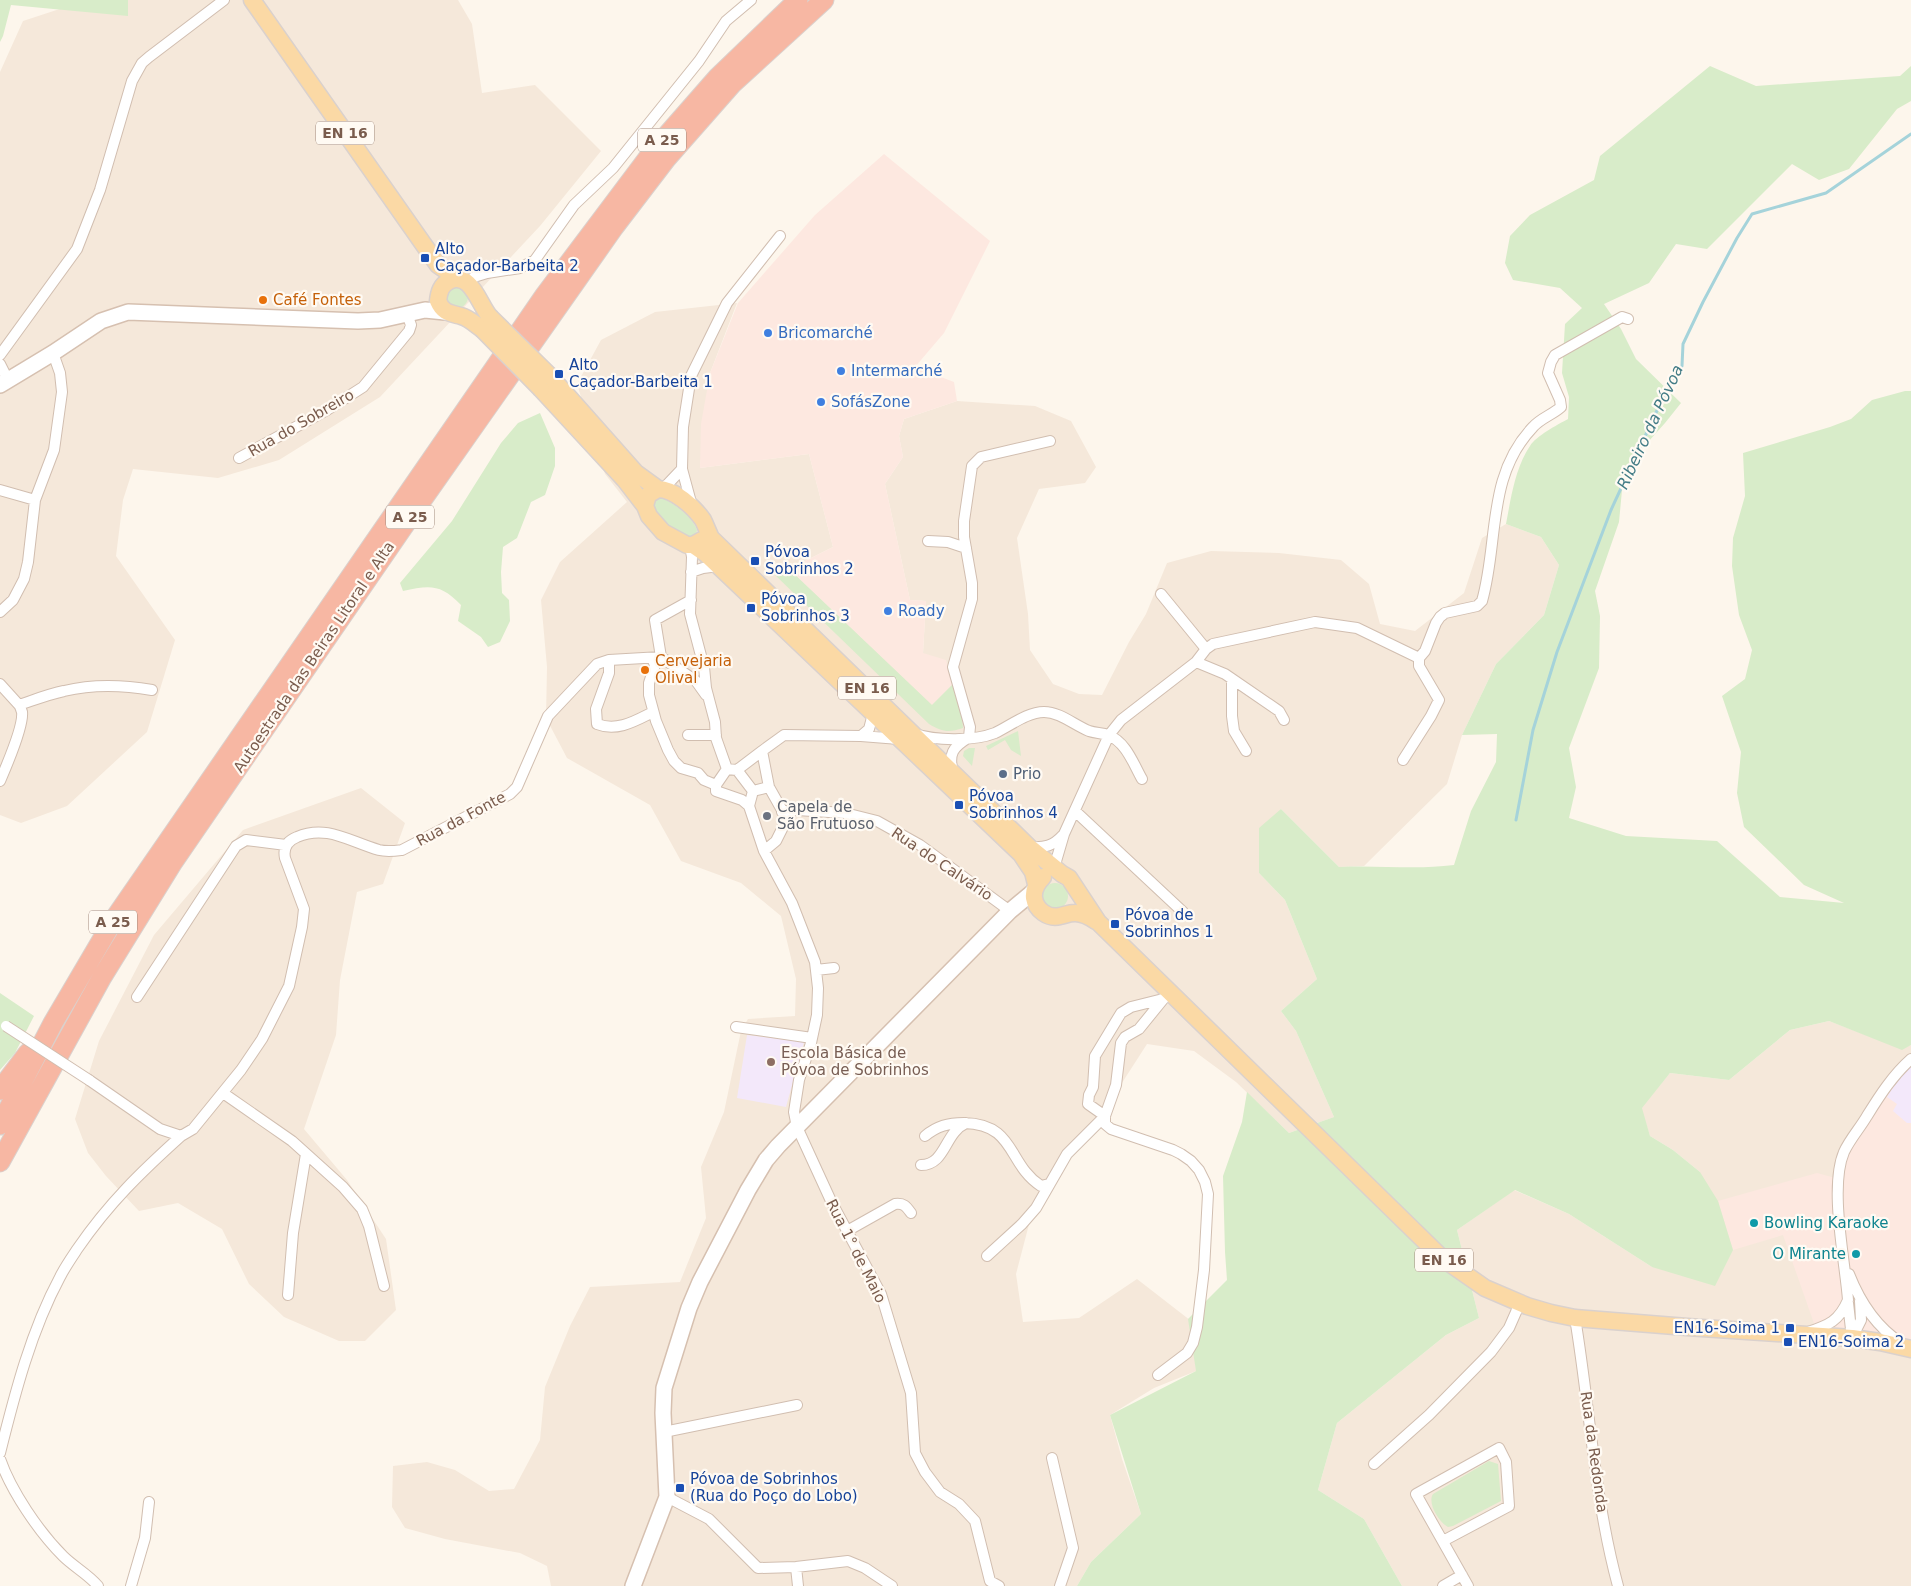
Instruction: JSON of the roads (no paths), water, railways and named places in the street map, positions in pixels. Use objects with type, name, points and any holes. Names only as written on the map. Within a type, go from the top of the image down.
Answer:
[{"type":"highway","name":"Autoestrada das Beiras Litoral e Alta","points":[[0,1125],[53,1023],[113,921],[544,295],[654,150],[718,77],[798,0]]},
{"type":"highway","name":"Autoestrada das Beiras Litoral e Alta","points":[[0,1162],[102,977],[173,862],[409,519],[608,235],[666,159],[732,84],[824,0]]},
{"type":"highway","points":[[0,1090],[53,1023]]},
{"type":"main road","name":"EN 16","points":[[252,0],[438,265],[468,286],[486,323],[636,473],[660,489],[687,503],[701,518],[711,538],[1029,847],[1074,883],[1098,922],[1166,996],[1442,1258],[1485,1288],[1520,1303],[1575,1318],[1852,1338],[1909,1348]]},
{"type":"main road","name":"EN 16","points":[[438,265],[441,288],[438,301],[453,314],[486,323]]},
{"type":"main road","points":[[441,288],[447,282],[468,286],[475,300],[470,310],[453,314]]},
{"type":"main road","name":"EN 16","points":[[546,382],[625,480],[645,506],[649,516],[663,532],[682,544],[691,545],[706,554],[898,739],[1021,854],[1034,872],[1036,905],[1040,910],[1052,916],[1082,914],[1098,922]]},
{"type":"main road","points":[[645,506],[648,495],[660,489]]},
{"type":"main road","points":[[691,545],[702,539],[706,528]]},
{"type":"main road","points":[[1035,888],[1047,875],[1058,871]]},
{"type":"main road","points":[[1066,914],[1076,904],[1077,890]]},
{"type":"street","points":[[0,355],[77,249],[100,190],[136,72],[149,57],[224,0]]},
{"type":"street","points":[[468,286],[474,277],[520,268],[535,260],[574,205],[613,168],[699,61],[726,21],[751,0]]},
{"type":"street","points":[[693,510],[682,469],[683,427],[691,376],[727,303],[780,236]]},
{"type":"street","points":[[412,313],[429,303],[441,288]]},
{"type":"street","points":[[0,364],[4,382],[53,353],[101,321],[128,312],[358,321],[380,320],[432,310],[453,314]]},
{"type":"street","name":"Rua do Sobreiro","points":[[239,458],[327,410],[363,387],[409,331],[412,313]]},
{"type":"street","points":[[1403,760],[1439,700],[1419,666],[1419,658],[1425,651],[1440,617],[1445,613],[1477,606],[1482,601],[1495,511],[1507,469],[1523,438],[1534,425],[1561,407],[1560,400],[1548,373],[1551,362],[1555,355],[1622,317],[1628,319]]},
{"type":"street","points":[[0,612],[13,600],[24,579],[28,562],[35,500],[54,450],[61,412],[62,392],[60,373],[53,353]]},
{"type":"street","points":[[969,737],[970,727],[953,667],[972,599],[972,583],[964,537],[965,507],[972,466],[982,457],[1050,441]]},
{"type":"street","points":[[660,489],[682,469]]},
{"type":"street","points":[[0,490],[35,500]]},
{"type":"street","points":[[928,541],[948,542],[966,548]]},
{"type":"street","points":[[691,545],[690,614],[704,667],[708,698],[715,722],[720,752],[732,770],[753,791]]},
{"type":"street","points":[[691,572],[719,566]]},
{"type":"street","points":[[1160,594],[1206,649]]},
{"type":"street","points":[[691,600],[655,620],[656,657],[648,690],[653,712],[674,762],[681,768],[698,774],[704,780],[716,785]]},
{"type":"street","points":[[1058,871],[1064,834],[1109,735],[1121,720],[1196,662],[1206,649],[1213,644],[1315,622],[1356,628],[1419,658]]},
{"type":"street","points":[[653,712],[620,727],[597,724],[596,709],[609,673],[606,661],[656,657],[696,682],[708,698]]},
{"type":"street","name":"Rua da Fonte","points":[[286,845],[292,839],[303,834],[326,832],[379,850],[390,852],[402,850],[510,794],[516,787],[548,716],[581,679],[606,661]]},
{"type":"street","points":[[1196,662],[1225,674],[1279,711],[1284,720]]},
{"type":"street","points":[[1232,679],[1234,731],[1246,751]]},
{"type":"street","points":[[0,684],[19,705],[22,712],[15,742],[0,781]]},
{"type":"street","points":[[19,705],[64,691],[97,686],[127,686],[152,690]]},
{"type":"street","points":[[914,734],[927,738],[941,739],[981,737],[994,733],[1032,714],[1051,712],[1090,732],[1109,735],[1123,745],[1142,779]]},
{"type":"street","points":[[861,736],[868,729],[873,714]]},
{"type":"street","points":[[688,735],[716,735]]},
{"type":"street","points":[[749,806],[732,795],[716,791],[716,785],[732,770],[784,735],[861,736],[898,739]]},
{"type":"street","points":[[953,772],[950,762],[956,745],[969,737]]},
{"type":"street","points":[[762,751],[769,787],[787,820],[776,841],[764,851]]},
{"type":"street","points":[[753,791],[769,787]]},
{"type":"street","points":[[753,791],[749,806],[764,851],[792,903],[816,970],[817,1014],[799,1080],[799,1119]]},
{"type":"street","name":"Rua do Calvário","points":[[782,812],[797,810],[845,813],[877,821],[920,845],[1010,911]]},
{"type":"street","points":[[1075,811],[1183,912]]},
{"type":"street","points":[[1029,847],[1044,848],[1055,843],[1064,834]]},
{"type":"street","points":[[0,1453],[11,1409],[42,1314],[60,1275],[98,1219],[137,1176],[181,1136],[193,1129],[223,1093],[262,1039],[289,986],[304,910],[285,858],[286,845],[246,840],[236,846],[137,997]]},
{"type":"street","points":[[633,1586],[667,1497],[664,1388],[689,1308],[700,1282],[766,1160],[799,1119],[1035,888]]},
{"type":"street","points":[[1010,911],[1027,904],[1040,910]]},
{"type":"street","points":[[816,970],[834,968]]},
{"type":"street","points":[[1158,1375],[1187,1353],[1198,1328],[1204,1270],[1208,1194],[1199,1170],[1191,1161],[1172,1150],[1111,1129],[1104,1124],[1116,1085],[1121,1043],[1125,1037],[1139,1029],[1166,996]]},
{"type":"street","points":[[1105,1116],[1088,1104],[1089,1095],[1093,1087],[1095,1056],[1121,1013],[1131,1007],[1166,996]]},
{"type":"street","points":[[3,1024],[160,1129],[181,1136]]},
{"type":"street","points":[[736,1027],[812,1038]]},
{"type":"street","points":[[1852,1338],[1838,1196],[1841,1163],[1845,1151],[1878,1097],[1898,1070],[1911,1059]]},
{"type":"street","points":[[223,1093],[292,1140],[344,1187],[362,1208],[370,1226],[384,1286]]},
{"type":"street","points":[[987,1256],[1036,1208],[1067,1154],[1105,1116]]},
{"type":"street","name":"Rua 1° de Maio","points":[[799,1119],[831,1201],[881,1294],[911,1392],[915,1453],[925,1472],[940,1492],[959,1504],[974,1521],[990,1581],[999,1586]]},
{"type":"street","points":[[925,1136],[936,1127],[951,1123],[983,1125],[997,1131],[1034,1182],[1041,1186],[1049,1184]]},
{"type":"street","points":[[921,1164],[930,1164],[936,1160],[954,1131],[967,1123]]},
{"type":"street","points":[[288,1295],[294,1233],[306,1154]]},
{"type":"street","points":[[847,1231],[895,1204],[905,1205],[911,1213]]},
{"type":"street","points":[[1845,1261],[1859,1299],[1862,1314],[1852,1338]]},
{"type":"street","points":[[1859,1299],[1878,1326],[1890,1337],[1909,1348]]},
{"type":"street","points":[[1797,1335],[1830,1324],[1842,1313],[1848,1300]]},
{"type":"street","points":[[1374,1464],[1429,1415],[1491,1352],[1509,1328],[1520,1303]]},
{"type":"street","name":"Rua da Redonda","points":[[1575,1318],[1584,1371],[1594,1465],[1603,1521],[1618,1586]]},
{"type":"street","points":[[664,1432],[797,1405]]},
{"type":"street","points":[[1443,1541],[1509,1506],[1506,1462],[1499,1448],[1416,1494],[1468,1586]]},
{"type":"street","points":[[1052,1458],[1073,1548],[1060,1586]]},
{"type":"street","points":[[0,1459],[7,1480],[34,1521],[63,1556],[98,1586]]},
{"type":"street","points":[[667,1497],[709,1519],[758,1568],[796,1567],[848,1561],[865,1568],[892,1586]]},
{"type":"street","points":[[132,1586],[145,1538],[149,1502]]},
{"type":"street","points":[[796,1567],[798,1586]]},
{"type":"street","points":[[1443,1586],[1462,1576]]},
{"type":"waterway","name":"Ribeiro da Póvoa","points":[[1516,820],[1533,730],[1557,652],[1611,510],[1660,404],[1682,366],[1683,344],[1737,238],[1752,214],[1826,193],[1911,134]]},
{"type":"place","name":"Alto Caçador-Barbeita 2","points":[[425,258]]},
{"type":"place","name":"Café Fontes","points":[[263,300]]},
{"type":"place","name":"Bricomarché","points":[[768,333]]},
{"type":"place","name":"Intermarché","points":[[841,371]]},
{"type":"place","name":"Alto Caçador-Barbeita 1","points":[[559,374]]},
{"type":"place","name":"SofásZone","points":[[821,402]]},
{"type":"place","name":"Póvoa Sobrinhos 2","points":[[755,561]]},
{"type":"place","name":"Póvoa Sobrinhos 3","points":[[751,608]]},
{"type":"place","name":"Roady","points":[[888,611]]},
{"type":"place","name":"Cervejaria Olival","points":[[645,670]]},
{"type":"place","name":"Prio","points":[[1003,774]]},
{"type":"place","name":"Póvoa Sobrinhos 4","points":[[959,805]]},
{"type":"place","name":"Capela de São Frutuoso","points":[[767,816]]},
{"type":"place","name":"Póvoa de Sobrinhos 1","points":[[1115,924]]},
{"type":"place","name":"Escola Básica de Póvoa de Sobrinhos","points":[[771,1062]]},
{"type":"place","name":"Bowling Karaoke","points":[[1754,1223]]},
{"type":"place","name":"O Mirante","points":[[1856,1254]]},
{"type":"place","name":"EN16-Soima 1","points":[[1790,1328]]},
{"type":"place","name":"EN16-Soima 2","points":[[1788,1342]]},
{"type":"place","name":"Póvoa de Sobrinhos (Rua do Poço do Lobo)","points":[[680,1488]]}]
